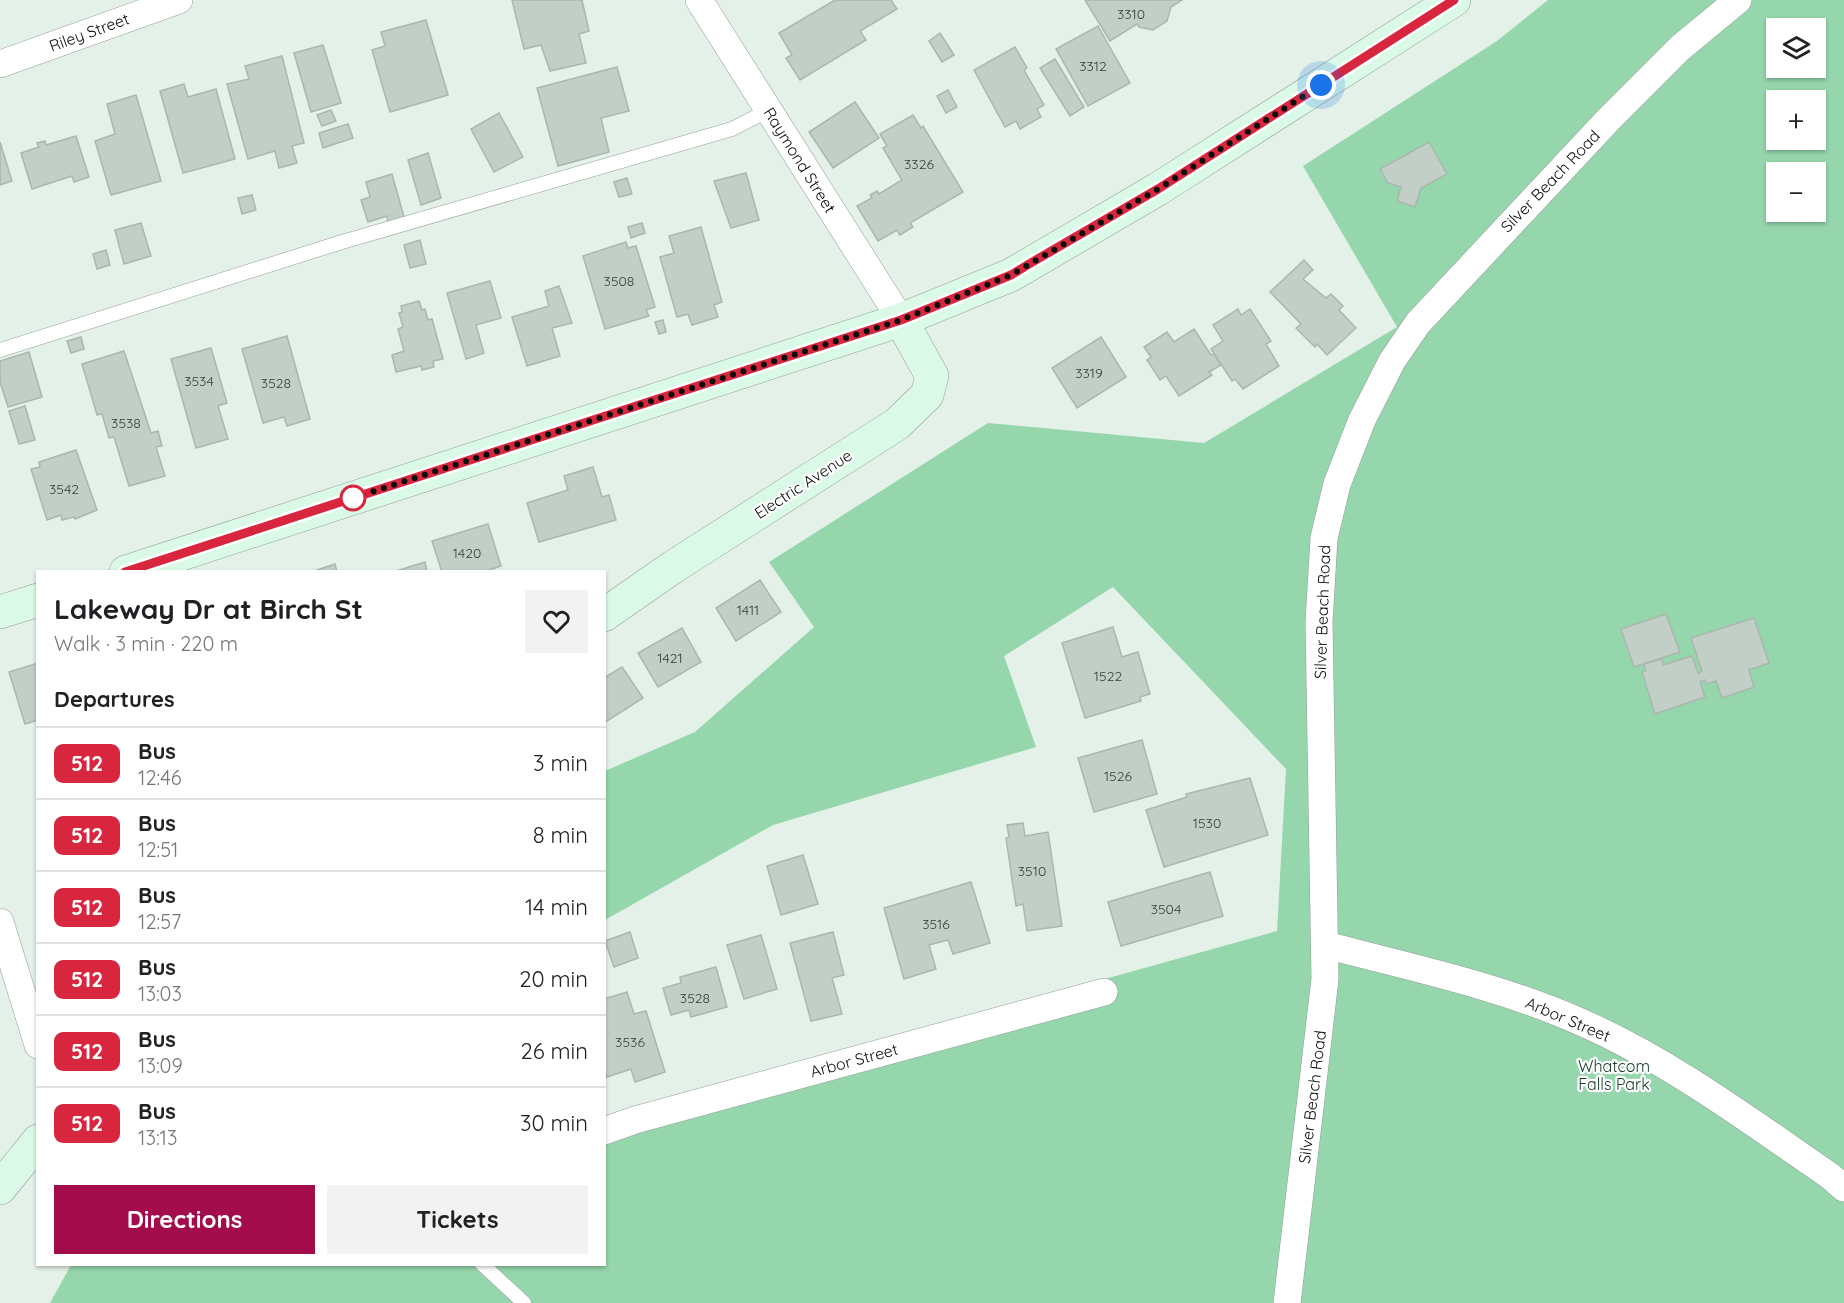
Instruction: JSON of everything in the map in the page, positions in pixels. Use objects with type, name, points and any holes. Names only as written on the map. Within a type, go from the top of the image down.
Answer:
[{"type":"main road","points":[[132,570],[901,320],[1020,269],[1158,189],[1454,0]]},
{"type":"main road","name":"Electric Avenue","points":[[606,614],[673,567],[897,424],[927,395],[932,376],[901,320]]},
{"type":"main road","points":[[0,612],[36,601]]},
{"type":"main road","points":[[0,1188],[36,1143]]},
{"type":"street","name":"Riley Street","points":[[0,64],[179,0]]},
{"type":"street","name":"Raymond Street","points":[[699,0],[901,320]]},
{"type":"street","name":"Silver Beach Road","points":[[1287,1303],[1323,1011],[1326,945],[1319,622],[1323,548],[1337,484],[1362,420],[1392,361],[1418,323],[1447,289],[1672,56],[1738,0]]},
{"type":"street","points":[[0,922],[36,1039]]},
{"type":"street","name":"Arbor Street","points":[[1326,945],[1499,991],[1582,1023],[1658,1061],[1830,1176],[1844,1188]]},
{"type":"street","name":"Arbor Street","points":[[606,1130],[635,1120],[1104,992]]},
{"type":"lane","points":[[0,350],[342,242],[732,129],[769,110]]},
{"type":"lane","points":[[484,1266],[524,1303]]},
{"type":"green space","name":"Whatcom Falls Park","points":[[1548,0],[1844,0],[1844,1303],[50,1303],[70,1266],[606,1266],[606,1118],[1277,931],[1286,769],[1113,587],[1004,656],[1036,747],[773,825],[606,919],[606,771],[695,732],[814,627],[769,562],[988,423],[1204,443],[1397,327],[1303,166],[1497,41]]},
{"type":"building","points":[[512,0],[582,0],[589,31],[579,34],[586,63],[550,71],[541,45],[524,49]]},
{"type":"building","points":[[835,0],[891,0],[897,9],[860,31],[866,40],[800,80],[786,58],[792,55],[779,33]]},
{"type":"building","points":[[1085,0],[1182,0],[1171,7],[1167,21],[1153,30],[1139,27],[1137,24],[1110,41]]},
{"type":"building","points":[[426,20],[448,95],[390,112],[372,50],[385,46],[381,32]]},
{"type":"building","points":[[1098,26],[1130,83],[1088,106],[1056,49]]},
{"type":"building","points":[[940,33],[954,55],[942,62],[929,41]]},
{"type":"building","points":[[323,45],[341,103],[311,112],[294,53]]},
{"type":"building","points":[[1015,47],[1027,68],[1024,70],[1044,105],[1037,109],[1041,117],[1020,129],[1016,121],[1005,127],[974,70]]},
{"type":"building","points":[[282,56],[304,143],[292,146],[297,163],[279,168],[275,151],[248,159],[227,84],[249,79],[245,66]]},
{"type":"building","points":[[1055,59],[1084,107],[1070,116],[1040,68]]},
{"type":"building","points":[[617,67],[629,111],[601,118],[609,152],[558,166],[537,88]]},
{"type":"building","points":[[184,84],[188,97],[216,89],[235,159],[183,173],[160,91]]},
{"type":"building","points":[[948,90],[957,107],[946,113],[937,96]]},
{"type":"building","points":[[136,95],[161,181],[111,195],[95,141],[115,134],[107,104]]},
{"type":"building","points":[[855,102],[879,138],[833,168],[809,132]]},
{"type":"building","points":[[331,110],[336,121],[322,126],[317,115]]},
{"type":"building","points":[[499,113],[523,157],[494,172],[471,129]]},
{"type":"building","points":[[913,115],[921,128],[923,126],[963,192],[910,223],[913,227],[900,235],[897,230],[878,241],[857,206],[872,198],[870,195],[877,191],[879,194],[902,180],[883,148],[887,146],[880,134]]},
{"type":"building","points":[[348,124],[353,138],[323,148],[319,133]]},
{"type":"building","points":[[76,136],[89,177],[74,182],[72,176],[32,189],[21,153],[39,147],[37,143],[45,141],[46,145]]},
{"type":"building","points":[[0,142],[12,181],[0,185]]},
{"type":"building","points":[[1429,142],[1447,174],[1421,188],[1415,207],[1397,201],[1401,187],[1388,183],[1380,169]]},
{"type":"building","points":[[428,153],[441,198],[421,205],[408,160]]},
{"type":"building","points":[[746,173],[759,220],[731,228],[714,181]]},
{"type":"building","points":[[392,174],[404,217],[388,222],[387,216],[368,222],[361,200],[370,197],[366,182]]},
{"type":"building","points":[[627,178],[632,194],[619,197],[614,182]]},
{"type":"building","points":[[252,195],[256,210],[242,214],[238,198]]},
{"type":"building","points":[[141,223],[151,256],[124,264],[115,230]]},
{"type":"building","points":[[642,223],[645,233],[631,238],[628,227]]},
{"type":"building","points":[[701,227],[722,302],[714,305],[718,317],[692,325],[688,314],[677,317],[660,257],[674,253],[669,236]]},
{"type":"building","points":[[420,240],[426,264],[410,268],[404,245]]},
{"type":"building","points":[[626,242],[628,248],[636,246],[655,307],[646,310],[649,316],[605,329],[583,256]]},
{"type":"building","points":[[106,250],[110,265],[97,269],[93,254]]},
{"type":"building","points":[[1304,260],[1313,270],[1303,279],[1326,298],[1331,294],[1343,306],[1339,310],[1356,328],[1327,355],[1317,344],[1315,347],[1296,328],[1301,324],[1270,292]]},
{"type":"building","points":[[490,281],[501,318],[476,325],[484,353],[466,359],[447,293]]},
{"type":"building","points":[[559,286],[572,323],[552,328],[560,356],[527,366],[512,317],[549,306],[545,291]]},
{"type":"building","points":[[419,301],[422,310],[425,309],[428,320],[432,319],[443,359],[433,361],[434,367],[422,370],[421,366],[396,372],[392,355],[404,351],[398,329],[403,327],[399,313],[402,312],[401,306]]},
{"type":"building","points":[[1238,309],[1241,315],[1250,309],[1271,341],[1266,344],[1279,366],[1243,389],[1235,379],[1232,381],[1211,349],[1223,341],[1213,325]]},
{"type":"building","points":[[663,320],[666,332],[659,334],[655,322]]},
{"type":"building","points":[[1194,329],[1211,355],[1214,354],[1221,365],[1209,372],[1212,375],[1179,396],[1166,376],[1160,380],[1147,360],[1151,357],[1144,347],[1167,332],[1174,342]]},
{"type":"building","points":[[287,336],[310,419],[287,426],[284,417],[263,423],[242,349]]},
{"type":"building","points":[[81,337],[84,349],[71,353],[67,341]]},
{"type":"building","points":[[1101,337],[1126,377],[1077,408],[1052,368]]},
{"type":"building","points":[[211,348],[227,403],[218,406],[228,439],[196,448],[171,359]]},
{"type":"building","points":[[124,351],[151,433],[158,431],[162,446],[156,447],[165,476],[129,486],[114,437],[109,438],[102,414],[97,415],[82,364]]},
{"type":"building","points":[[29,352],[42,397],[8,407],[0,382],[0,361]]},
{"type":"building","points":[[25,406],[35,440],[19,444],[9,411]]},
{"type":"building","points":[[76,450],[97,510],[75,519],[74,517],[62,520],[61,515],[47,520],[31,469],[40,467],[39,462]]},
{"type":"building","points":[[593,467],[602,497],[609,495],[616,520],[539,542],[527,503],[568,490],[564,476]]},
{"type":"building","points":[[488,524],[501,566],[489,570],[441,570],[432,541]]},
{"type":"building","points":[[425,562],[427,570],[399,570]]},
{"type":"building","points":[[335,564],[336,570],[317,570]]},
{"type":"building","points":[[760,580],[781,612],[736,641],[716,608]]},
{"type":"building","points":[[1666,614],[1680,652],[1634,667],[1621,629]]},
{"type":"building","points":[[1754,618],[1769,663],[1749,670],[1754,687],[1722,698],[1716,681],[1706,684],[1705,680],[1700,682],[1705,697],[1655,714],[1642,672],[1646,671],[1644,664],[1662,659],[1663,665],[1692,656],[1698,673],[1702,671],[1691,638]]},
{"type":"building","points":[[1113,627],[1122,657],[1138,652],[1150,694],[1140,697],[1141,701],[1085,718],[1062,643]]},
{"type":"building","points":[[682,628],[701,662],[658,687],[638,653]]},
{"type":"building","points":[[36,664],[36,721],[25,724],[9,672]]},
{"type":"building","points":[[622,667],[643,698],[606,722],[606,677]]},
{"type":"building","points":[[1142,740],[1157,794],[1094,812],[1078,758]]},
{"type":"building","points":[[1250,778],[1268,835],[1164,867],[1146,810],[1187,797],[1186,794]]},
{"type":"building","points":[[1023,823],[1025,836],[1048,832],[1062,926],[1027,931],[1023,904],[1016,906],[1006,838],[1009,837],[1007,825]]},
{"type":"building","points":[[803,855],[818,904],[781,915],[767,866]]},
{"type":"building","points":[[1210,872],[1223,916],[1121,946],[1108,902]]},
{"type":"building","points":[[971,882],[990,943],[953,954],[948,940],[929,945],[936,969],[904,979],[884,908]]},
{"type":"building","points":[[630,932],[638,958],[614,967],[606,941]]},
{"type":"building","points":[[833,932],[844,975],[832,978],[842,1014],[811,1021],[790,943]]},
{"type":"building","points":[[761,935],[777,989],[744,999],[727,945]]},
{"type":"building","points":[[716,967],[727,1007],[691,1017],[689,1010],[671,1015],[663,988],[681,983],[680,977]]},
{"type":"building","points":[[627,992],[634,1014],[646,1011],[665,1072],[635,1082],[631,1069],[607,1077],[606,998]]},
{"type":"bus line","name":"512","points":[[131,570],[901,320],[1011,275],[1158,189],[1454,0]]},
{"type":"route","points":[[353,498],[901,320],[1011,275],[1158,189],[1321,85]]}]
